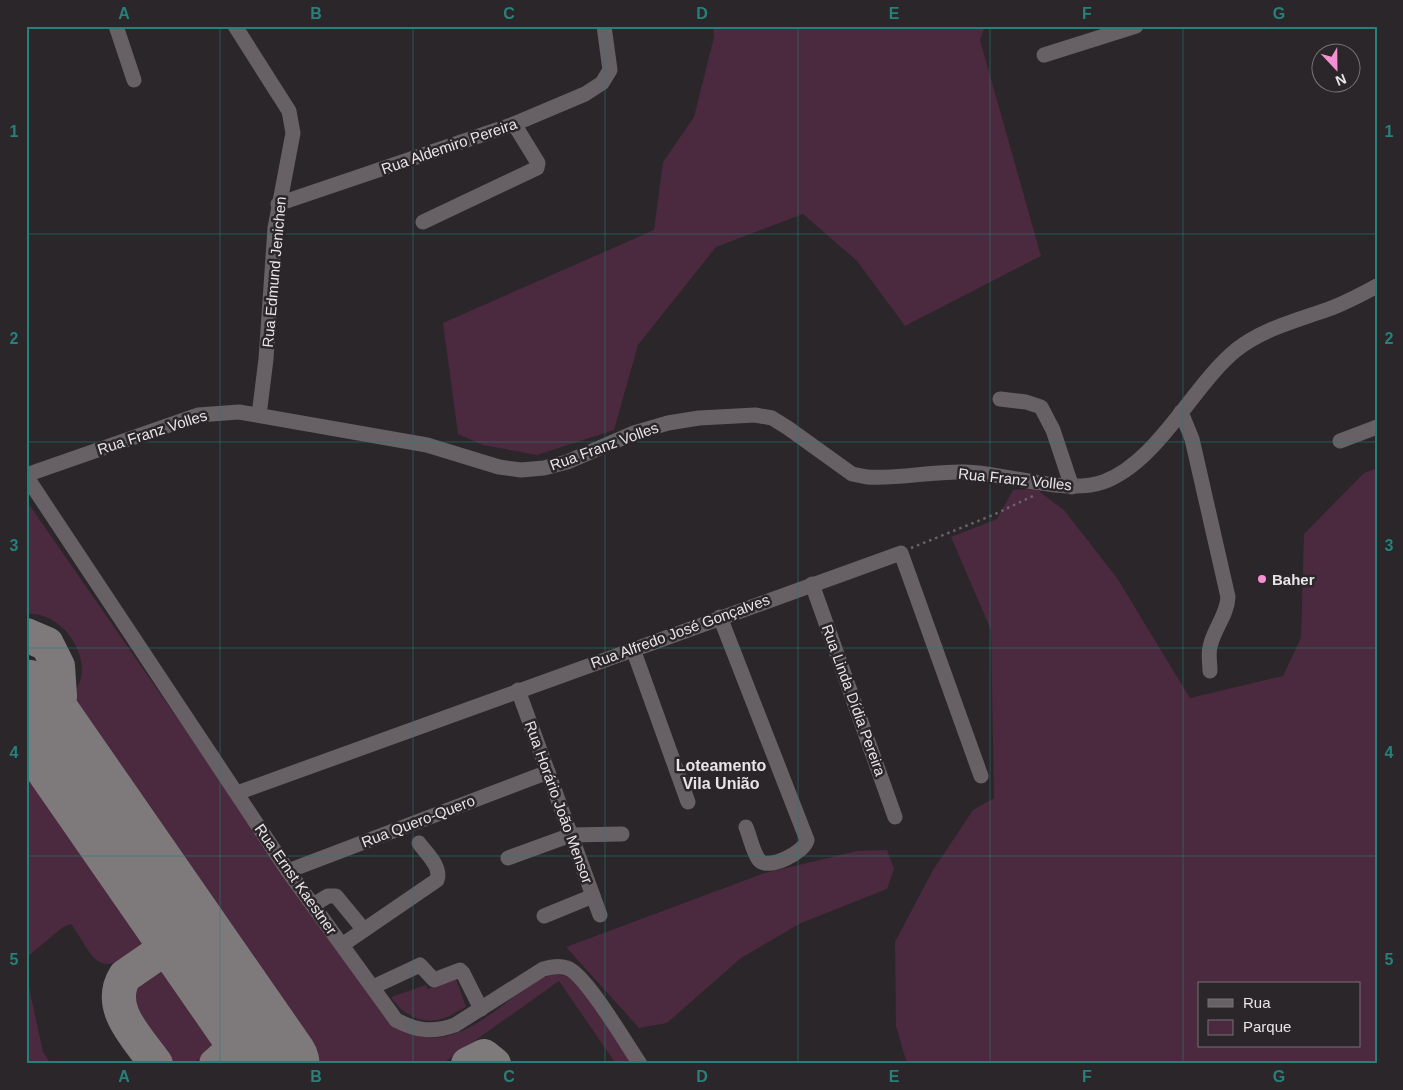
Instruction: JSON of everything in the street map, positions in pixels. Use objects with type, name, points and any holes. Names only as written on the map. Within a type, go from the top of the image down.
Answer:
[{"type":"street","points":[[116,26],[134,80]]},
{"type":"street","name":"Rua Edmund Jenichen","points":[[235,26],[289,111],[293,133],[278,204],[266,359],[259,415]]},
{"type":"street","name":"Rua Aldemiro Pereira","points":[[278,204],[514,124],[584,94],[602,83],[610,70],[604,26]]},
{"type":"street","points":[[1044,55],[1136,26]]},
{"type":"street","points":[[423,222],[537,168],[538,163],[514,124]]},
{"type":"street","name":"Rua Franz Volles","points":[[26,475],[198,415],[222,411],[259,415],[419,443],[499,466],[522,470],[544,468],[567,462],[634,433],[668,422],[755,414],[772,418],[852,474],[867,477],[963,472],[997,474],[1072,486],[1103,482],[1117,475],[1148,450],[1228,358],[1250,340],[1278,326],[1375,291]]},
{"type":"street","points":[[1000,399],[1026,402],[1041,407],[1053,430],[1072,486]]},
{"type":"street","points":[[1181,412],[1192,439],[1228,597],[1227,610],[1214,633],[1210,648],[1210,671]]},
{"type":"street","points":[[1340,442],[1377,427]]},
{"type":"street","name":"Rua Ernst Kaestner","points":[[26,475],[288,870],[396,1020],[412,1028],[427,1031],[441,1030],[455,1025],[544,969],[555,966],[568,968],[586,983],[640,1064]]},
{"type":"street","points":[[901,553],[981,776]]},
{"type":"street","name":"Rua Alfredo José Gonçalves","points":[[237,793],[901,553]]},
{"type":"street","name":"Rua Linda Dídia Pereira","points":[[812,584],[895,816]]},
{"type":"street","points":[[720,617],[807,840],[806,846],[801,851],[770,864],[764,864],[760,860],[746,827]]},
{"type":"street","points":[[633,649],[688,802]]},
{"type":"street","name":"Rua Horário João Mensor","points":[[518,690],[600,914]]},
{"type":"street","name":"Rua Quero-Quero","points":[[288,870],[548,772]]},
{"type":"street","points":[[508,858],[571,835],[622,834]]},
{"type":"street","points":[[342,945],[436,880],[438,876],[436,867],[419,843]]},
{"type":"street","points":[[313,905],[330,895],[336,896],[364,930]]},
{"type":"street","points":[[544,916],[593,896]]},
{"type":"street","points":[[373,987],[420,965],[434,980],[460,970],[481,1009]]},
{"type":"path","points":[[901,553],[1029,499]]},
{"type":"green space","points":[[713,26],[985,26],[980,40],[1041,256],[905,326],[857,261],[803,214],[716,247],[638,345],[614,430],[537,455],[483,445],[458,434],[443,323],[654,230],[663,162],[694,117],[714,37]]},
{"type":"green space","points":[[1377,468],[1377,1064],[907,1064],[896,1026],[895,942],[933,870],[973,810],[994,798],[991,630],[951,537],[997,519],[1013,490],[1036,489],[1064,510],[1117,578],[1190,698],[1283,676],[1301,638],[1304,534],[1364,473]]},
{"type":"green space","points":[[26,500],[381,1012],[402,1029],[422,1037],[441,1037],[460,1032],[479,1022],[535,981],[551,975],[560,975],[568,977],[583,991],[632,1064],[616,1064],[559,981],[442,1064],[310,1064],[71,717],[70,705],[82,672],[78,650],[66,631],[57,623],[37,614],[26,614]]},
{"type":"green space","points":[[26,751],[147,929],[147,938],[142,947],[119,961],[109,964],[95,959],[71,924],[63,927],[26,958]]},
{"type":"green space","points":[[887,850],[894,869],[887,889],[801,923],[741,958],[667,1023],[639,1028],[566,947],[765,873],[857,851]]},
{"type":"green space","points":[[161,968],[175,969],[219,1030],[216,1043],[211,1049],[198,1060],[188,1064],[172,1064],[159,1053],[144,1032],[130,1000],[130,993],[135,986]]},
{"type":"green space","points":[[26,973],[43,1052],[51,1064],[26,1064]]},
{"type":"green space","points":[[456,979],[466,1007],[441,1019],[426,1020],[413,1017],[395,1003],[391,997],[426,985],[428,989]]},
{"type":"taxiway","points":[[26,635],[47,644],[58,666],[60,696],[55,734],[67,761]]},
{"type":"taxiway","points":[[156,1064],[126,1022],[119,1000],[120,988],[125,976],[186,934]]},
{"type":"taxiway","points":[[216,1064],[230,1050],[238,1035],[238,1018],[232,1000]]},
{"type":"taxiway","points":[[222,1059],[250,1052],[263,1055],[275,1064]]},
{"type":"taxiway","points":[[468,1064],[484,1056],[494,1064]]},
{"type":"runway","points":[[26,702],[277,1064]]},
{"type":"place","name":"Baher","points":[[1262,579]]},
{"type":"district","name":"Loteamento Vila União","points":[[721,774]]}]
